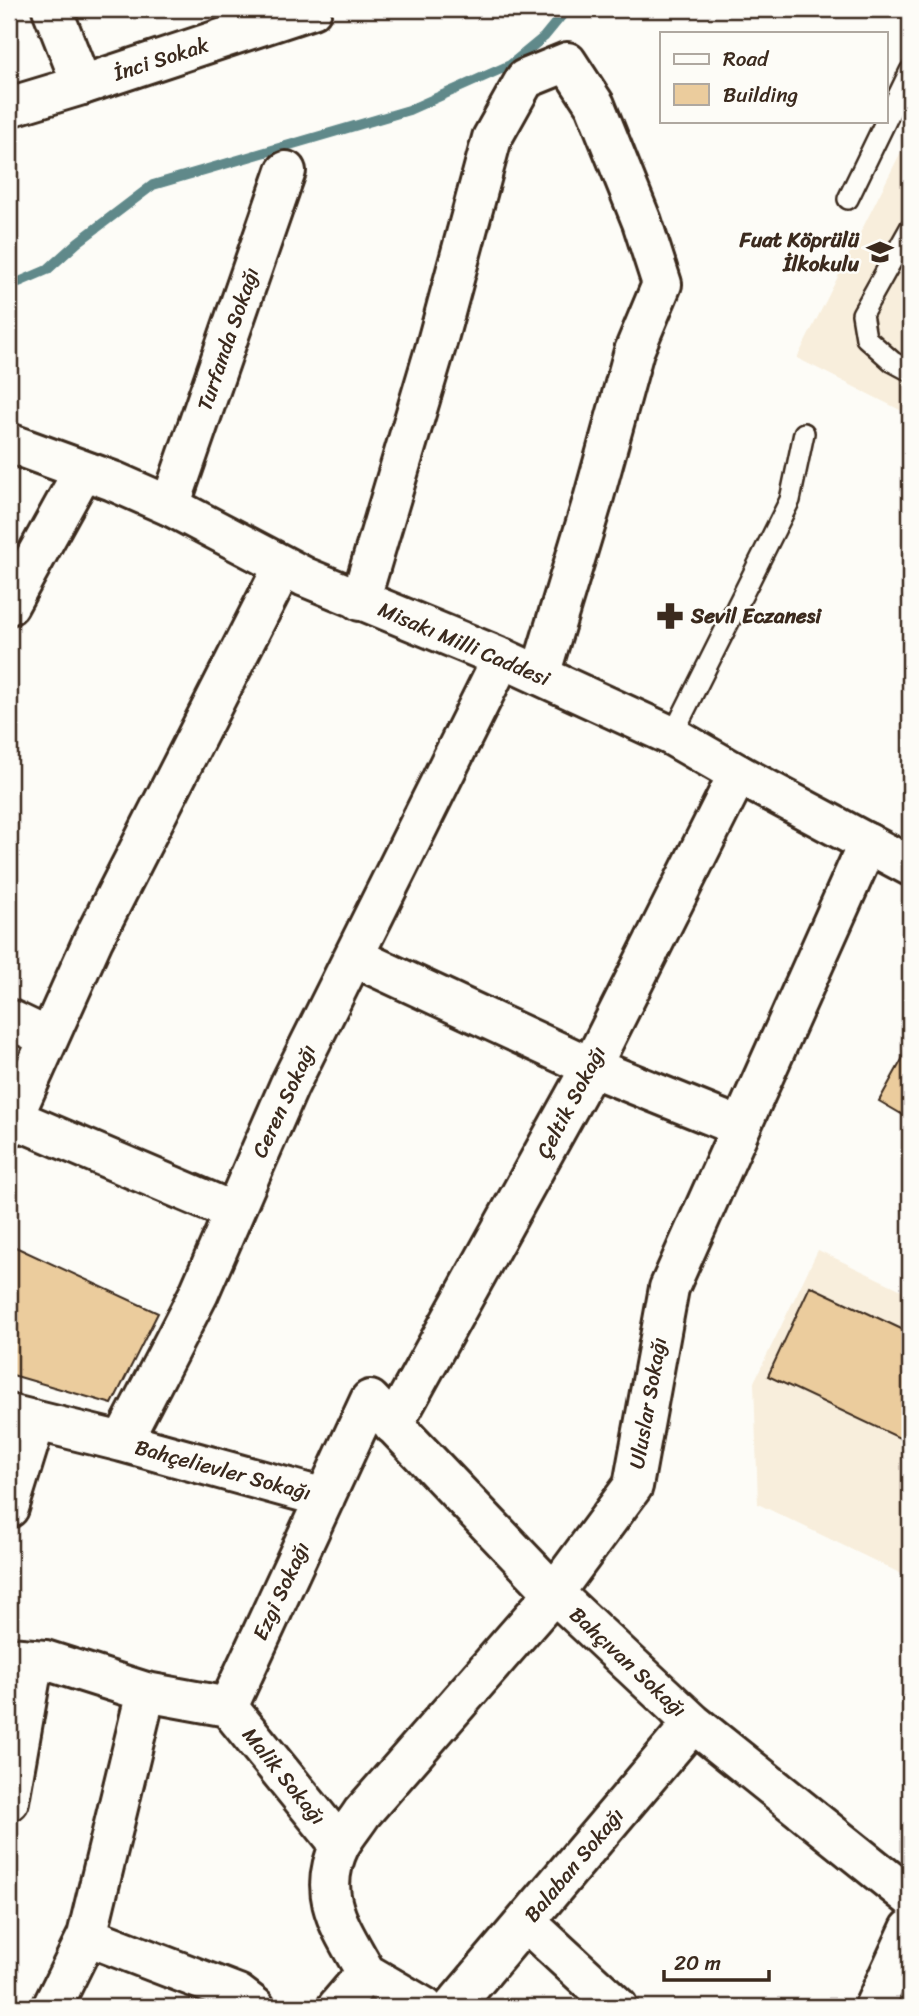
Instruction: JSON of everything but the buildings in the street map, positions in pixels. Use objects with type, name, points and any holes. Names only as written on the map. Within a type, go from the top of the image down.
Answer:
[{"type":"street","points":[[52,9],[82,85]]},
{"type":"street","name":"İnci Sokak","points":[[9,107],[312,9]]},
{"type":"street","points":[[360,601],[436,346],[492,138],[525,79],[567,62],[595,105],[642,222],[662,284],[634,351],[593,500],[540,675]]},
{"type":"street","name":"Turfanda Sokağı","points":[[170,506],[286,171]]},
{"type":"street","name":"Misakı Milli Caddesi","points":[[9,443],[170,506],[283,566],[360,601],[502,658],[672,736],[910,866]]},
{"type":"street","points":[[9,605],[83,471]]},
{"type":"street","points":[[234,1212],[11,1123],[93,940],[283,566]]},
{"type":"street","name":"Ceren Sokağı","points":[[122,1442],[199,1293],[289,1086],[502,658]]},
{"type":"street","name":"Çeltik Sokağı","points":[[382,1413],[590,1067],[738,774]]},
{"type":"street","name":"Uluslar Sokağı","points":[[366,1973],[334,1916],[329,1880],[340,1845],[362,1813],[554,1592],[633,1486],[668,1288],[867,843]]},
{"type":"street","points":[[354,957],[590,1067],[740,1127]]},
{"type":"street","points":[[9,1019],[49,1038]]},
{"type":"street","name":"Ezgi Sokağı","points":[[228,1707],[325,1498],[382,1413]]},
{"type":"street","name":"Bahçıvan Sokağı","points":[[382,1413],[554,1592],[694,1723],[910,1898]]},
{"type":"street","points":[[9,1508],[22,1418],[122,1442]]},
{"type":"street","name":"Bahçelievler Sokağı","points":[[122,1442],[325,1498]]},
{"type":"street","points":[[9,1801],[21,1658],[45,1660],[146,1692],[228,1707]]},
{"type":"street","points":[[52,2007],[87,1936],[146,1692]]},
{"type":"street","name":"Malik Sokağı","points":[[228,1707],[340,1845]]},
{"type":"street","name":"Balaban Sokağı","points":[[453,2007],[694,1723]]},
{"type":"street","points":[[526,1922],[618,2007]]},
{"type":"street","points":[[874,2007],[910,1929]]},
{"type":"street","points":[[87,1936],[238,1994],[256,2007]]},
{"type":"street","points":[[337,2007],[366,1973],[424,2007]]},
{"type":"lane","points":[[888,116],[910,71]]},
{"type":"lane","points":[[848,199],[885,122]]},
{"type":"lane","points":[[910,228],[862,314],[866,338],[892,362],[910,371]]},
{"type":"lane","points":[[672,736],[790,500],[804,433]]},
{"type":"shaded area","name":"Fuat Köprülü İlkokulu","points":[[910,134],[910,415],[797,358]]},
{"type":"shaded area","points":[[818,1250],[910,1294],[910,1578],[758,1504],[754,1382]]},
{"type":"waterway","points":[[9,282],[19,282],[47,270],[78,242],[153,185],[409,110],[510,65],[544,37],[567,9]]},
{"type":"place","name":"Fuat Köprülü İlkokulu","points":[[880,252]]},
{"type":"place","name":"Sevil Eczanesi","points":[[670,616]]}]
